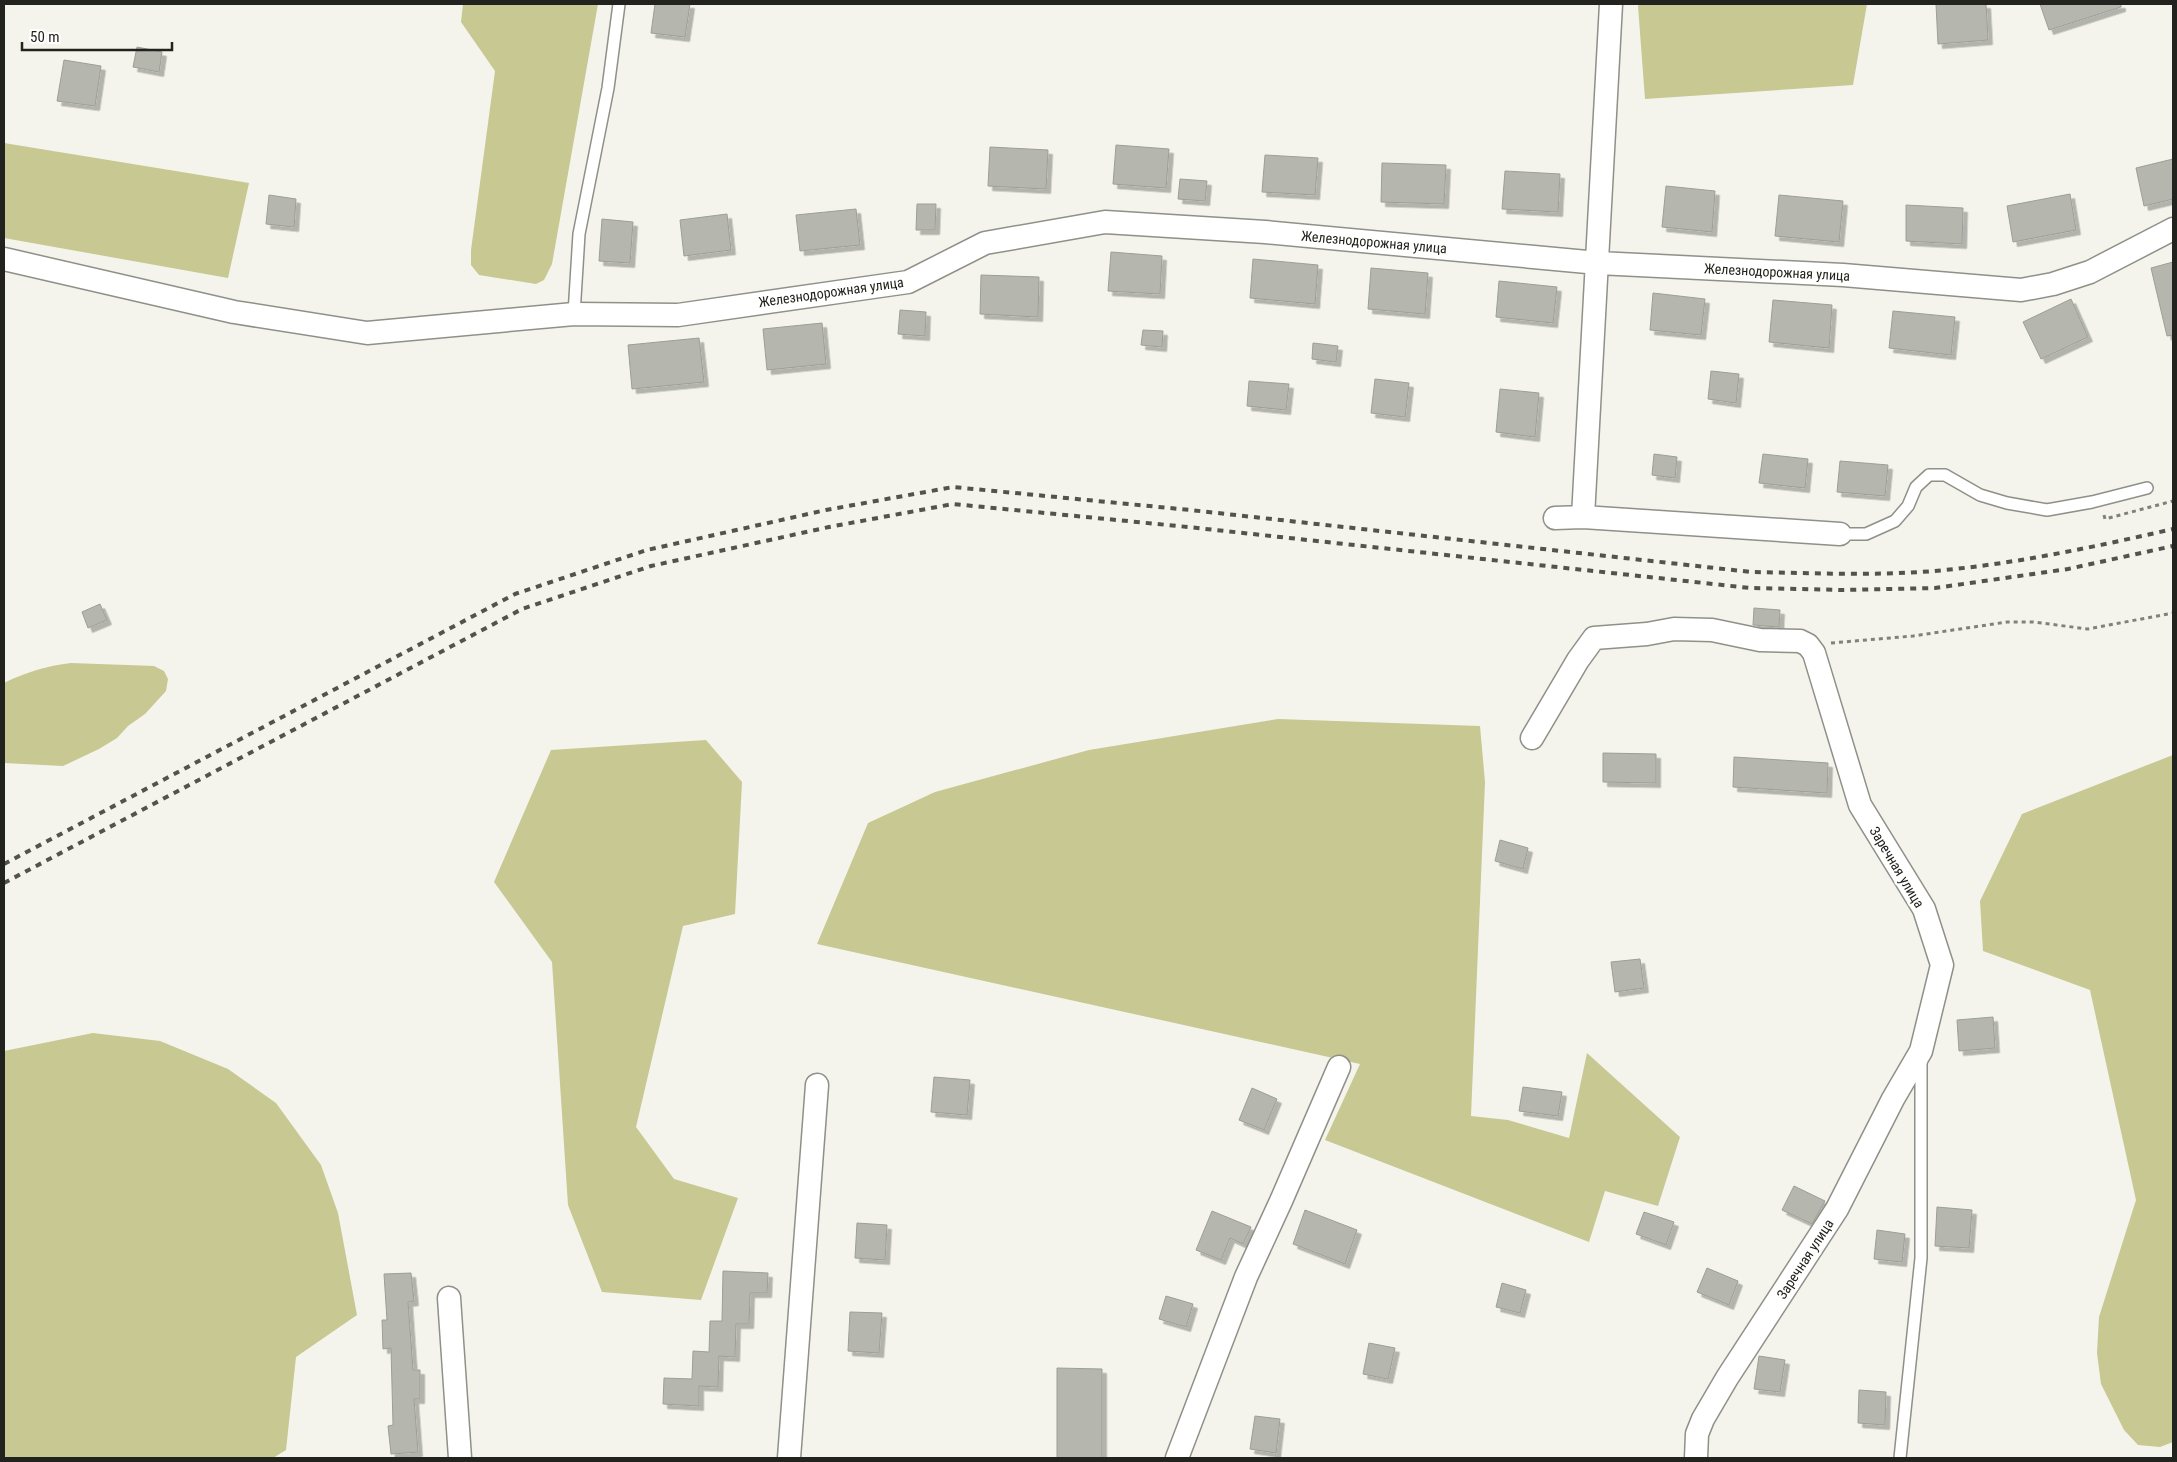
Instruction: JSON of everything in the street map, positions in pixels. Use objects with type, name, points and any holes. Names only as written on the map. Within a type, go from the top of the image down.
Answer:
[{"type":"street","points":[[1583,516],[1611,4]]},
{"type":"street","name":"Железнодорожная улица","points":[[4,259],[234,312],[367,333],[574,314],[678,315],[908,282],[985,243],[1105,222],[1265,232],[1598,263],[1843,275],[2021,290],[2053,284],[2090,272],[2173,229]]},
{"type":"street","points":[[1555,518],[1583,516],[1840,534]]},
{"type":"street","points":[[1532,738],[1578,660],[1594,638],[1647,634],[1674,629],[1703,630],[1760,640],[1800,642],[1808,645]]},
{"type":"street","name":"Заречная улица","points":[[1696,1458],[1697,1434],[1703,1418],[1727,1378],[1838,1209],[1893,1099],[1922,1050],[1942,965],[1924,909],[1860,805],[1814,653],[1808,645]]},
{"type":"street","points":[[1177,1458],[1246,1277],[1339,1067]]},
{"type":"street","points":[[789,1458],[817,1085]]},
{"type":"street","points":[[449,1298],[460,1458]]},
{"type":"lane","points":[[574,314],[579,234],[608,88],[619,4]]},
{"type":"lane","points":[[1840,534],[1866,534],[1895,521],[1908,506],[1916,487],[1929,475],[1945,475],[1980,495],[2007,503],[2047,510],[2092,502],[2147,488]]},
{"type":"lane","points":[[1900,1458],[1921,1258],[1922,1050]]},
{"type":"path","points":[[1808,645],[1913,636],[2007,622],[2033,622],[2088,629],[2173,613]]},
{"type":"green space","points":[[463,4],[598,4],[552,264],[544,280],[536,284],[479,275],[471,265],[471,250],[495,71],[461,22]]},
{"type":"green space","points":[[1640,4],[1867,4],[1853,85],[1645,99],[1638,6]]},
{"type":"green space","points":[[4,143],[249,183],[228,278],[4,238]]},
{"type":"green space","points":[[71,663],[154,666],[164,671],[168,679],[166,691],[145,714],[128,726],[117,738],[63,766],[4,763],[4,683],[37,670]]},
{"type":"green space","points":[[1278,719],[1480,726],[1485,782],[1471,1116],[1508,1120],[1569,1138],[1587,1053],[1680,1137],[1658,1206],[1605,1191],[1589,1242],[1325,1140],[1360,1064],[817,944],[868,823],[935,792],[1089,750]]},
{"type":"green space","points":[[706,740],[742,782],[735,914],[683,926],[636,1127],[674,1179],[738,1198],[701,1300],[602,1292],[568,1205],[552,962],[494,882],[551,750]]},
{"type":"green space","points":[[2173,755],[2173,1442],[2160,1447],[2138,1445],[2124,1430],[2101,1384],[2097,1353],[2099,1317],[2136,1200],[2090,990],[1983,951],[1980,901],[2022,814]]},
{"type":"green space","points":[[93,1033],[160,1041],[228,1069],[276,1103],[321,1165],[338,1213],[357,1315],[296,1357],[286,1450],[273,1458],[4,1458],[4,1051]]},
{"type":"building","points":[[655,4],[690,4],[685,37],[651,33]]},
{"type":"building","points":[[1936,4],[1986,4],[1988,40],[1938,44]]},
{"type":"building","points":[[2040,4],[2121,4],[2121,7],[2049,30]]},
{"type":"building","points":[[137,47],[162,52],[159,72],[133,67]]},
{"type":"building","points":[[64,60],[101,66],[95,106],[57,101]]},
{"type":"building","points":[[1116,145],[1169,149],[1166,188],[1113,184]]},
{"type":"building","points":[[990,147],[1048,150],[1046,189],[988,186]]},
{"type":"building","points":[[1265,155],[1318,158],[1315,195],[1262,192]]},
{"type":"building","points":[[2173,159],[2173,199],[2144,206],[2136,168]]},
{"type":"building","points":[[1382,163],[1446,165],[1444,204],[1381,202]]},
{"type":"building","points":[[1505,171],[1560,174],[1558,212],[1502,209]]},
{"type":"building","points":[[1180,179],[1207,181],[1205,201],[1178,199]]},
{"type":"building","points":[[1666,186],[1715,191],[1712,232],[1662,227]]},
{"type":"building","points":[[2070,194],[2076,230],[2013,242],[2007,206]]},
{"type":"building","points":[[269,195],[296,199],[294,227],[266,224]]},
{"type":"building","points":[[1779,195],[1843,201],[1839,242],[1775,236]]},
{"type":"building","points":[[917,204],[936,204],[935,230],[916,230]]},
{"type":"building","points":[[1906,205],[1963,208],[1962,244],[1906,241]]},
{"type":"building","points":[[856,209],[860,245],[800,251],[796,215]]},
{"type":"building","points":[[727,214],[731,250],[684,256],[680,220]]},
{"type":"building","points":[[602,219],[633,222],[630,263],[599,261]]},
{"type":"building","points":[[1111,252],[1162,256],[1160,294],[1108,291]]},
{"type":"building","points":[[1253,259],[1318,265],[1315,304],[1250,298]]},
{"type":"building","points":[[2173,262],[2173,335],[2167,336],[2151,268]]},
{"type":"building","points":[[1371,268],[1428,273],[1425,314],[1368,309]]},
{"type":"building","points":[[981,275],[1039,277],[1038,317],[980,314]]},
{"type":"building","points":[[1499,281],[1557,287],[1553,323],[1496,317]]},
{"type":"building","points":[[1653,293],[1705,299],[1701,335],[1650,330]]},
{"type":"building","points":[[2071,299],[2088,337],[2041,359],[2023,322]]},
{"type":"building","points":[[1773,300],[1832,305],[1829,348],[1769,342]]},
{"type":"building","points":[[900,310],[926,312],[925,336],[898,334]]},
{"type":"building","points":[[1893,311],[1955,317],[1951,355],[1889,348]]},
{"type":"building","points":[[822,323],[826,364],[767,370],[763,329]]},
{"type":"building","points":[[1143,330],[1163,331],[1162,347],[1141,345]]},
{"type":"building","points":[[699,338],[704,382],[632,389],[628,345]]},
{"type":"building","points":[[1313,343],[1338,346],[1336,362],[1312,359]]},
{"type":"building","points":[[1711,371],[1739,374],[1736,403],[1708,399]]},
{"type":"building","points":[[1375,379],[1409,383],[1405,417],[1371,413]]},
{"type":"building","points":[[1249,381],[1289,384],[1286,410],[1247,406]]},
{"type":"building","points":[[1500,389],[1539,393],[1535,437],[1496,432]]},
{"type":"building","points":[[1654,454],[1677,457],[1675,478],[1652,475]]},
{"type":"building","points":[[1763,454],[1808,459],[1805,488],[1759,483]]},
{"type":"building","points":[[1840,461],[1888,465],[1885,496],[1837,492]]},
{"type":"building","points":[[100,604],[107,620],[88,628],[82,612]]},
{"type":"building","points":[[1754,608],[1780,610],[1779,627],[1753,625]]},
{"type":"building","points":[[1603,753],[1656,754],[1656,783],[1603,782]]},
{"type":"building","points":[[1734,757],[1828,763],[1827,793],[1733,787]]},
{"type":"building","points":[[1500,840],[1528,848],[1523,869],[1495,861]]},
{"type":"building","points":[[1640,959],[1644,988],[1615,992],[1611,962]]},
{"type":"building","points":[[1993,1017],[1995,1048],[1959,1051],[1957,1020]]},
{"type":"building","points":[[934,1077],[970,1080],[967,1115],[931,1112]]},
{"type":"building","points":[[1523,1087],[1562,1092],[1558,1116],[1519,1111]]},
{"type":"building","points":[[1252,1088],[1277,1099],[1264,1130],[1239,1120]]},
{"type":"building","points":[[1794,1186],[1825,1201],[1812,1224],[1782,1210]]},
{"type":"building","points":[[1937,1207],[1972,1210],[1969,1248],[1935,1246]]},
{"type":"building","points":[[1305,1210],[1357,1230],[1345,1264],[1293,1244]]},
{"type":"building","points":[[1212,1211],[1251,1227],[1243,1244],[1230,1238],[1221,1260],[1196,1250]]},
{"type":"building","points":[[1644,1212],[1674,1222],[1666,1245],[1636,1234]]},
{"type":"building","points":[[857,1223],[887,1225],[885,1260],[855,1258]]},
{"type":"building","points":[[1877,1230],[1905,1234],[1902,1262],[1874,1259]]},
{"type":"building","points":[[1707,1268],[1738,1281],[1729,1305],[1697,1292]]},
{"type":"building","points":[[723,1271],[768,1273],[767,1293],[750,1293],[749,1324],[736,1324],[735,1357],[719,1356],[718,1387],[699,1386],[699,1406],[663,1404],[664,1378],[692,1379],[693,1351],[709,1352],[710,1321],[722,1321]]},
{"type":"building","points":[[411,1273],[414,1301],[408,1302],[413,1370],[420,1370],[420,1399],[414,1399],[418,1452],[391,1454],[388,1426],[393,1425],[391,1348],[383,1349],[382,1320],[387,1320],[384,1274]]},
{"type":"building","points":[[1502,1283],[1526,1290],[1520,1313],[1496,1307]]},
{"type":"building","points":[[1166,1296],[1193,1304],[1186,1327],[1159,1319]]},
{"type":"building","points":[[850,1312],[882,1313],[879,1353],[848,1351]]},
{"type":"building","points":[[1369,1343],[1395,1348],[1388,1379],[1363,1374]]},
{"type":"building","points":[[1759,1356],[1785,1360],[1780,1392],[1754,1389]]},
{"type":"building","points":[[1057,1368],[1102,1369],[1102,1458],[1057,1458]]},
{"type":"building","points":[[1859,1390],[1886,1392],[1885,1425],[1858,1423]]},
{"type":"building","points":[[1255,1416],[1280,1419],[1276,1453],[1250,1449]]},
{"type":"railway","points":[[4,864],[515,594],[647,550],[826,510],[953,487],[1190,510],[1751,572],[1843,574],[1934,571],[1964,568],[2054,554],[2173,529]]},
{"type":"railway","points":[[4,883],[522,609],[651,566],[829,527],[953,504],[1188,527],[1750,588],[1844,590],[1935,588],[2068,569],[2173,546]]}]
